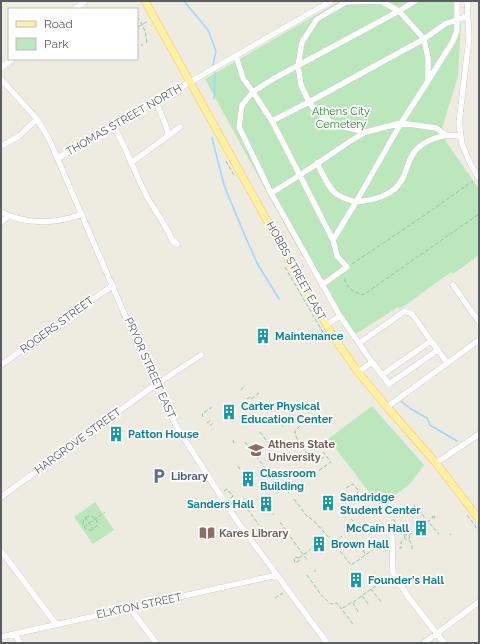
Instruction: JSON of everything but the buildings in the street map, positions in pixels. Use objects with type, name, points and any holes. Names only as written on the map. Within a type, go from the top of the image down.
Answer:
[{"type":"main road","name":"HOBBS STREET EAST","points":[[145,1],[326,325],[358,372],[436,462],[479,519]]},
{"type":"street","points":[[76,8],[85,1]]},
{"type":"street","name":"THOMAS STREET NORTH","points":[[58,158],[156,103],[184,85],[191,83],[331,1]]},
{"type":"street","points":[[366,132],[343,127],[331,122],[315,110],[309,102],[301,85],[298,66],[302,42],[317,19],[346,2],[381,1],[399,11],[424,39],[428,58],[428,81]]},
{"type":"street","points":[[415,1],[273,79],[253,92],[242,105],[239,127],[271,193],[340,316],[389,384],[438,350]]},
{"type":"street","points":[[334,240],[401,123],[453,41],[457,31],[457,1]]},
{"type":"street","points":[[467,1],[469,38],[459,111],[460,136],[465,153],[479,177]]},
{"type":"street","points":[[272,121],[424,39],[445,24],[468,16]]},
{"type":"street","points":[[236,56],[244,78],[272,121],[334,240],[337,256],[347,267],[322,285]]},
{"type":"street","points":[[1,68],[11,60]]},
{"type":"street","name":"PRYOR STREET EAST","points":[[1,79],[37,119],[58,158],[155,385],[178,429],[235,518],[326,643]]},
{"type":"street","points":[[156,103],[164,119],[168,136]]},
{"type":"street","points":[[1,146],[19,136],[37,119]]},
{"type":"street","points":[[271,193],[300,177],[317,163],[366,132],[401,123],[436,128],[446,135]]},
{"type":"street","points":[[114,127],[123,142],[131,163],[148,198],[172,240],[177,244]]},
{"type":"street","points":[[131,163],[180,127]]},
{"type":"street","points":[[317,163],[330,187],[335,193],[341,197],[356,202],[371,201],[391,192],[402,179],[410,158],[419,147],[428,141],[446,135],[460,136]]},
{"type":"street","points":[[1,212],[9,216],[31,221],[49,221],[82,214]]},
{"type":"street","points":[[1,222],[9,216]]},
{"type":"street","points":[[340,272],[344,279]]},
{"type":"street","name":"ROGERS STREET","points":[[1,365],[113,285]]},
{"type":"street","points":[[453,285],[479,322]]},
{"type":"street","points":[[360,343],[405,311],[412,314],[447,363]]},
{"type":"street","points":[[326,325],[340,316]]},
{"type":"street","points":[[382,375],[431,340]]},
{"type":"street","points":[[387,407],[479,340]]},
{"type":"street","name":"HARGROVE STREET","points":[[1,497],[155,385],[201,355]]},
{"type":"street","points":[[358,372],[372,362]]},
{"type":"street","points":[[436,462],[479,434]]},
{"type":"street","points":[[389,528],[392,537],[393,573],[409,598],[444,643]]},
{"type":"street","points":[[1,551],[56,624]]},
{"type":"street","name":"ELKTON STREET","points":[[1,637],[277,575]]},
{"type":"street","points":[[424,643],[479,602]]},
{"type":"street","points":[[130,608],[156,643]]},
{"type":"street","points":[[15,634],[20,643]]},
{"type":"path","points":[[138,18],[146,31],[147,44]]},
{"type":"path","points":[[138,27],[148,21]]},
{"type":"path","points":[[347,267],[479,177]]},
{"type":"path","points":[[344,279],[348,287],[354,292],[363,294],[479,214]]},
{"type":"path","points":[[241,390],[245,385]]},
{"type":"path","points":[[248,399],[250,397],[251,399],[259,393]]},
{"type":"path","points":[[203,417],[202,414],[212,407]]},
{"type":"path","points":[[207,423],[211,420]]},
{"type":"path","points":[[279,421],[283,427]]},
{"type":"path","points":[[210,426],[213,423]]},
{"type":"path","points":[[300,426],[294,434],[301,446],[311,457],[317,459],[324,458]]},
{"type":"path","points":[[260,432],[272,448]]},
{"type":"path","points":[[301,446],[310,440]]},
{"type":"path","points":[[245,442],[275,482],[289,493]]},
{"type":"path","points":[[314,474],[331,462],[317,444],[315,445]]},
{"type":"path","points":[[346,488],[353,484],[359,492],[353,497]]},
{"type":"path","points":[[223,491],[227,489],[231,492],[233,496],[229,500]]},
{"type":"path","points":[[294,499],[307,516],[314,521],[333,542],[351,565],[374,549],[383,551],[389,550]]},
{"type":"path","points":[[244,504],[259,524]]},
{"type":"path","points":[[414,505],[439,534]]},
{"type":"path","points":[[269,509],[274,515]]},
{"type":"path","points":[[84,527],[105,512]]},
{"type":"path","points":[[91,515],[96,519],[97,524],[94,529],[87,530],[84,527],[82,522],[85,517],[91,515]]},
{"type":"path","points":[[428,522],[436,516]]},
{"type":"path","points":[[85,517],[94,529]]},
{"type":"path","points":[[393,519],[405,535],[409,536]]},
{"type":"path","points":[[280,522],[307,560]]},
{"type":"path","points":[[408,540],[409,536],[414,532]]},
{"type":"path","points":[[396,549],[400,548],[401,542],[405,535]]},
{"type":"path","points":[[333,542],[342,536]]},
{"type":"path","points":[[404,539],[408,540],[412,545],[412,549]]},
{"type":"path","points":[[299,558],[311,550]]},
{"type":"path","points":[[363,550],[366,554]]},
{"type":"path","points":[[307,575],[328,603],[331,604],[337,602],[353,624]]},
{"type":"path","points":[[342,609],[381,582],[388,582]]},
{"type":"path","points":[[371,589],[382,603]]},
{"type":"path","points":[[275,598],[285,591]]},
{"type":"path","points":[[362,596],[369,605]]},
{"type":"path","points":[[352,603],[359,613]]},
{"type":"green space","name":"Athens City Cemetery","points":[[340,1],[459,1],[461,23],[458,76],[442,129],[447,143],[479,189],[479,255],[453,274],[451,272],[400,309],[398,307],[351,337],[292,238],[205,79]]},
{"type":"green space","points":[[372,406],[424,465],[410,484],[380,506],[328,439]]},
{"type":"green space","points":[[95,502],[114,530],[93,544],[74,517]]},
{"type":"waterway","points":[[184,1],[208,30],[216,51],[213,65]]},
{"type":"waterway","points":[[214,99],[215,72]]},
{"type":"waterway","points":[[212,138],[224,185],[243,231],[257,263],[279,299]]},
{"type":"waterway","points":[[401,401],[411,409],[427,418],[430,425],[457,441]]},
{"type":"place","name":"Maintenance","points":[[263,336]]},
{"type":"place","name":"Carter Physical Education Center","points":[[229,412]]},
{"type":"place","name":"Patton House","points":[[116,434]]},
{"type":"place","name":"Athens State University","points":[[256,450]]},
{"type":"place","name":"Library","points":[[159,476]]},
{"type":"place","name":"Classroom Building","points":[[248,479]]},
{"type":"place","name":"Sandridge Student Center","points":[[328,503]]},
{"type":"place","name":"Sanders Hall","points":[[266,504]]},
{"type":"place","name":"McCain Hall","points":[[421,528]]},
{"type":"place","name":"Kares Library","points":[[207,533]]},
{"type":"place","name":"Brown Hall","points":[[319,544]]},
{"type":"place","name":"Founder's Hall","points":[[356,580]]}]
